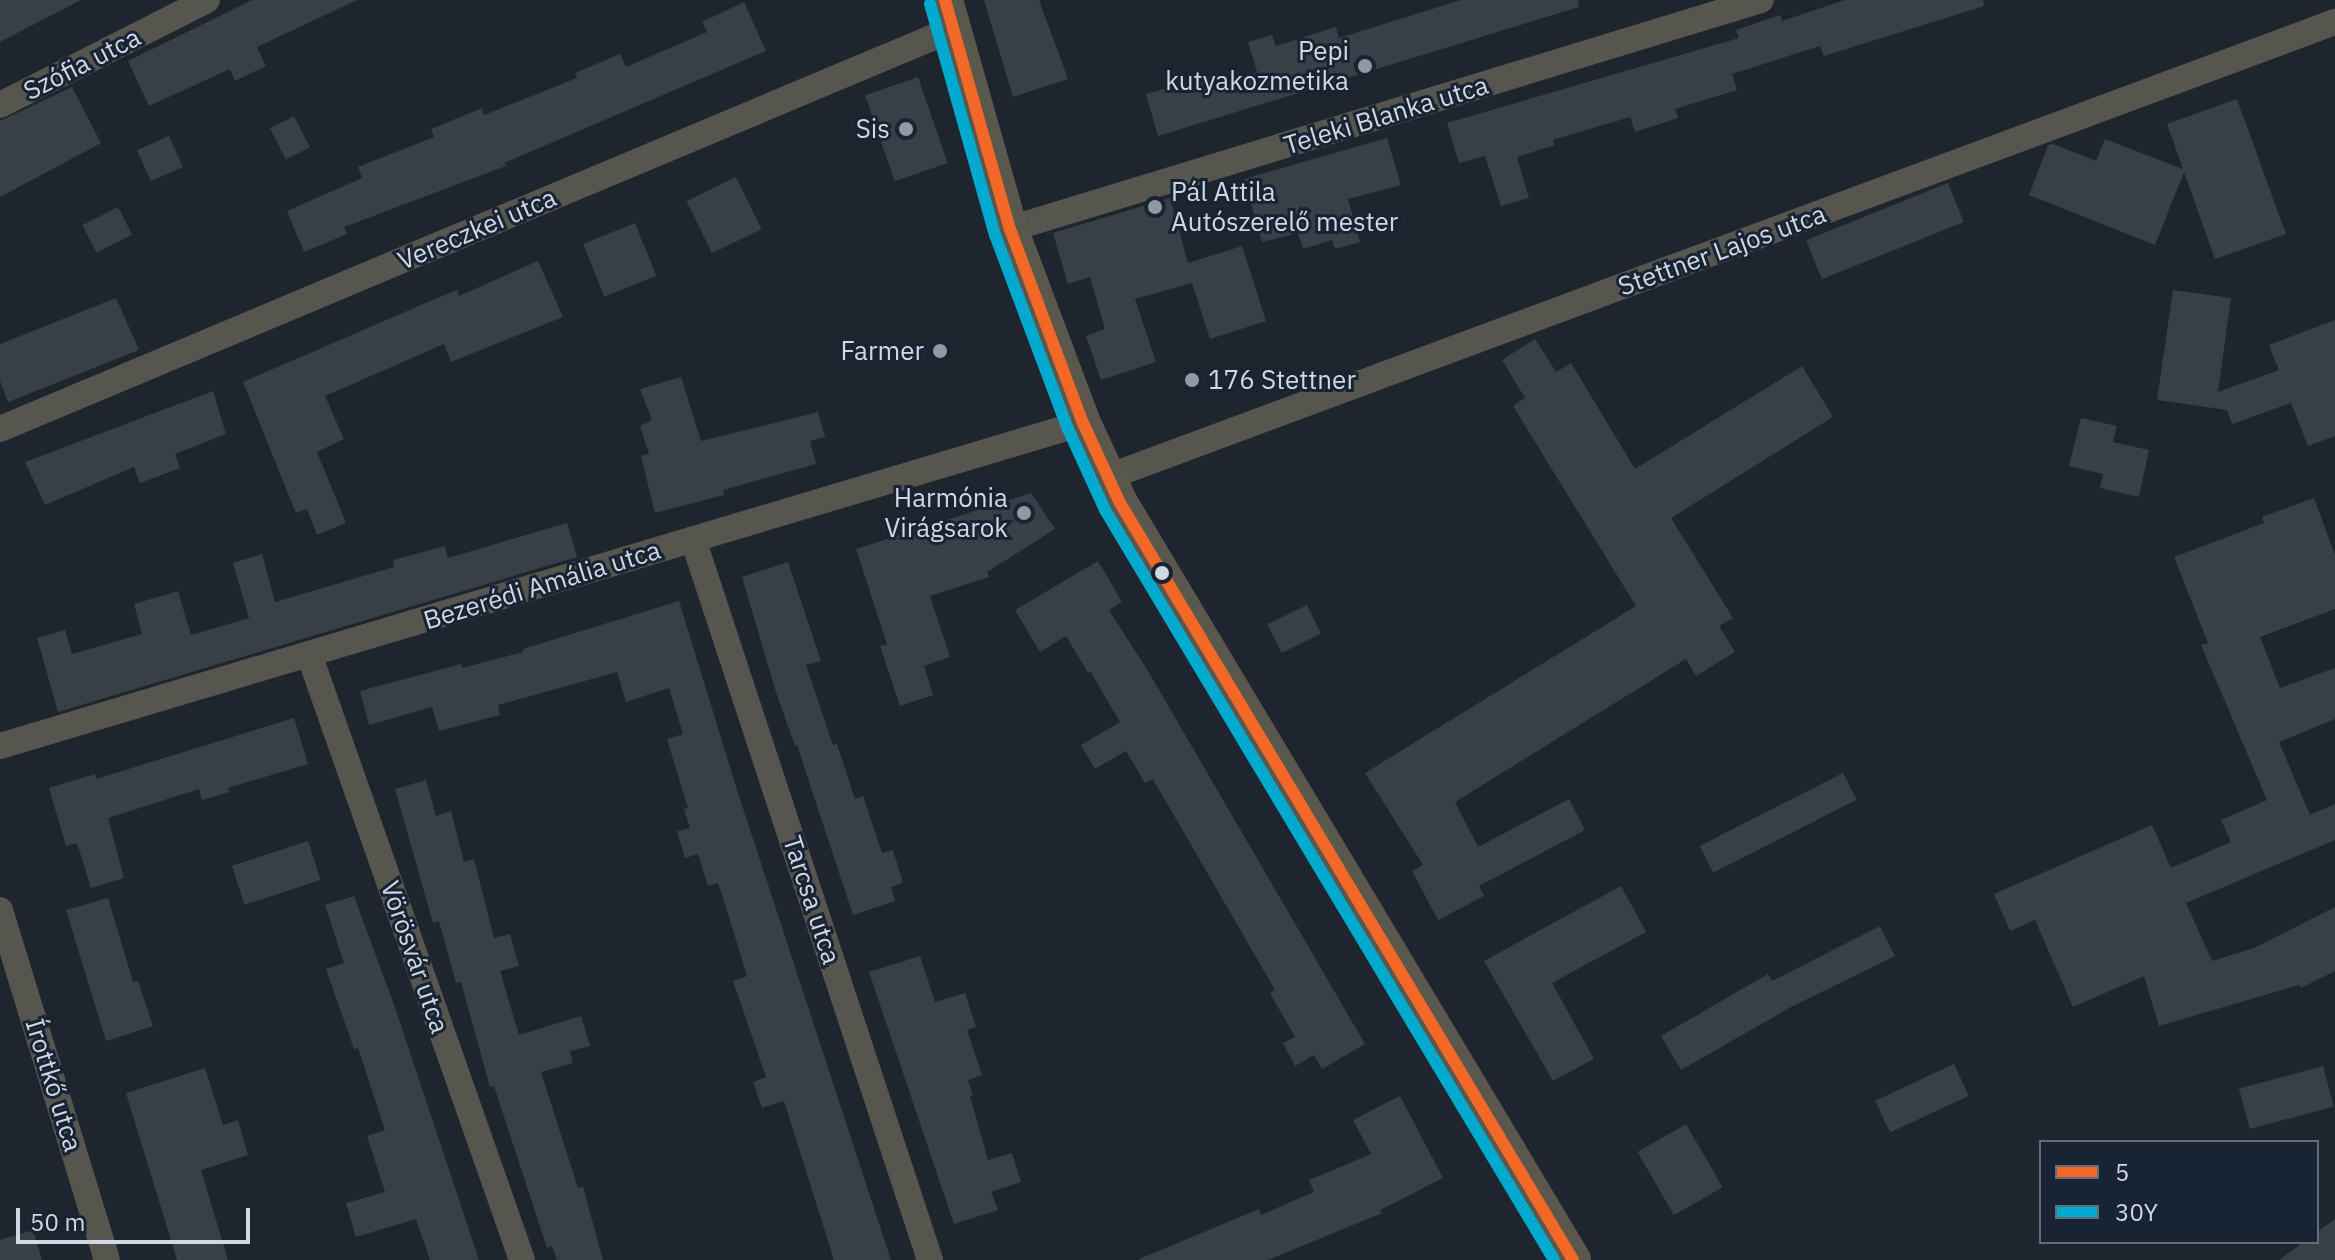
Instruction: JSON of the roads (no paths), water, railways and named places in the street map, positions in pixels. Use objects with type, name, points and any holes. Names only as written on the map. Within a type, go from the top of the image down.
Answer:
[{"type":"main road","points":[[949,15],[1010,229],[1083,423],[1108,477],[1147,551],[1566,1253]]},
{"type":"street","name":"Szófia utca","points":[[0,105],[207,0]]},
{"type":"street","name":"Teleki Blanka utca","points":[[1010,229],[1761,0]]},
{"type":"street","name":"Vereczkei utca","points":[[0,429],[949,15]]},
{"type":"street","name":"Stettner Lajos utca","points":[[1108,477],[2335,22]]},
{"type":"street","name":"Bezerédi Amália utca","points":[[0,746],[1083,423]]},
{"type":"street","name":"Tarcsa utca","points":[[693,539],[930,1260]]},
{"type":"street","name":"Vörösvár utca","points":[[309,654],[522,1260]]},
{"type":"street","name":"Írottkő utca","points":[[0,910],[107,1260]]},
{"type":"place","name":"Pepi kutyakozmetika","points":[[1365,66]]},
{"type":"place","name":"Sis","points":[[906,129]]},
{"type":"place","name":"Pál Attila Autószerelő mester","points":[[1155,207]]},
{"type":"place","name":"Farmer","points":[[940,351]]},
{"type":"place","name":"176 Stettner","points":[[1192,380]]},
{"type":"place","name":"Harmónia Virágsarok","points":[[1024,513]]}]
